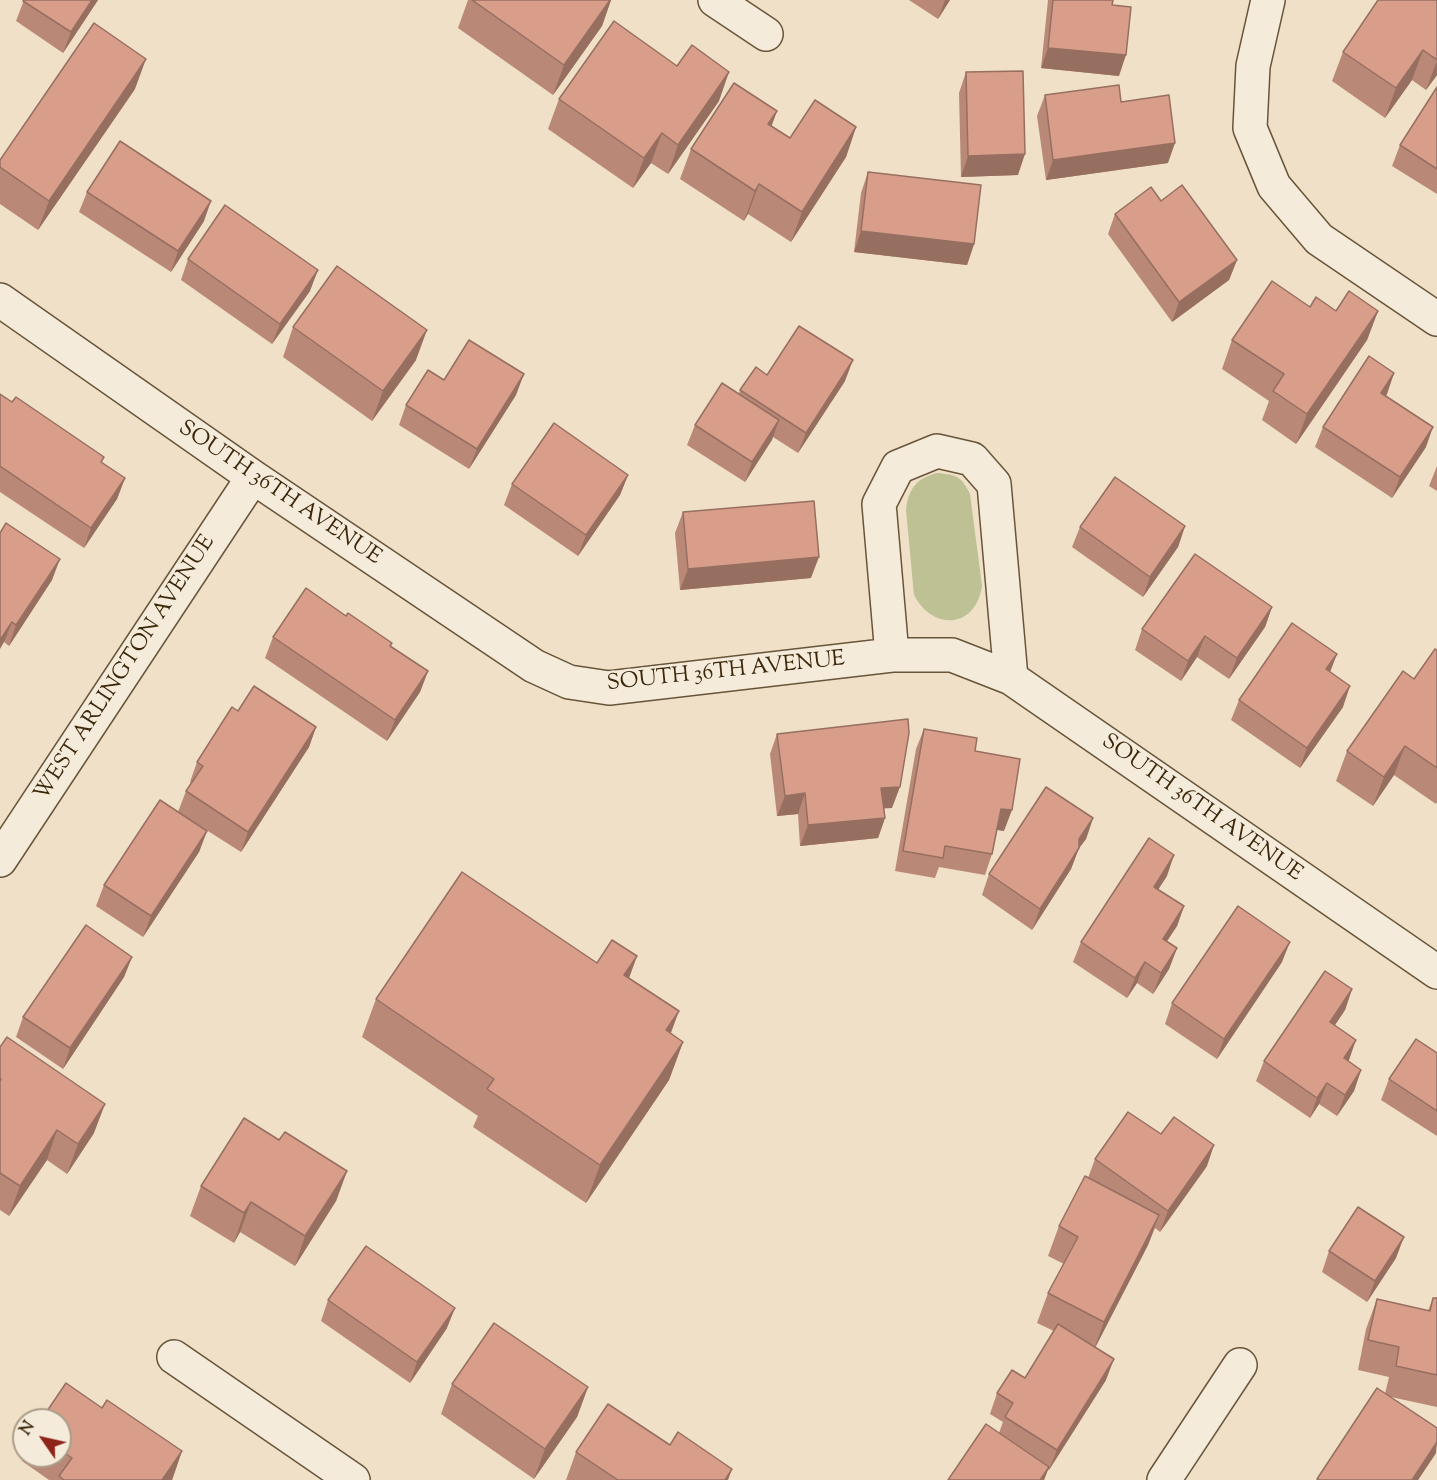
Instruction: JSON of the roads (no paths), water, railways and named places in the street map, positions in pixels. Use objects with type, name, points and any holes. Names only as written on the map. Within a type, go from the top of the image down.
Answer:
[{"type":"street","points":[[715,0],[766,34]]},
{"type":"street","points":[[1268,0],[1253,66],[1250,128],[1274,186],[1319,239],[1437,319]]},
{"type":"street","name":"SOUTH 36TH AVENUE","points":[[0,300],[253,477],[534,666],[569,682],[609,688],[892,655],[952,655],[1011,678],[1437,972]]},
{"type":"street","points":[[892,655],[879,504],[898,467],[938,451],[972,459],[994,484],[1011,678]]},
{"type":"street","name":"WEST ARLINGTON AVENUE","points":[[0,860],[253,477]]},
{"type":"street","points":[[174,1357],[352,1480]]},
{"type":"street","points":[[1164,1480],[1240,1365]]}]
